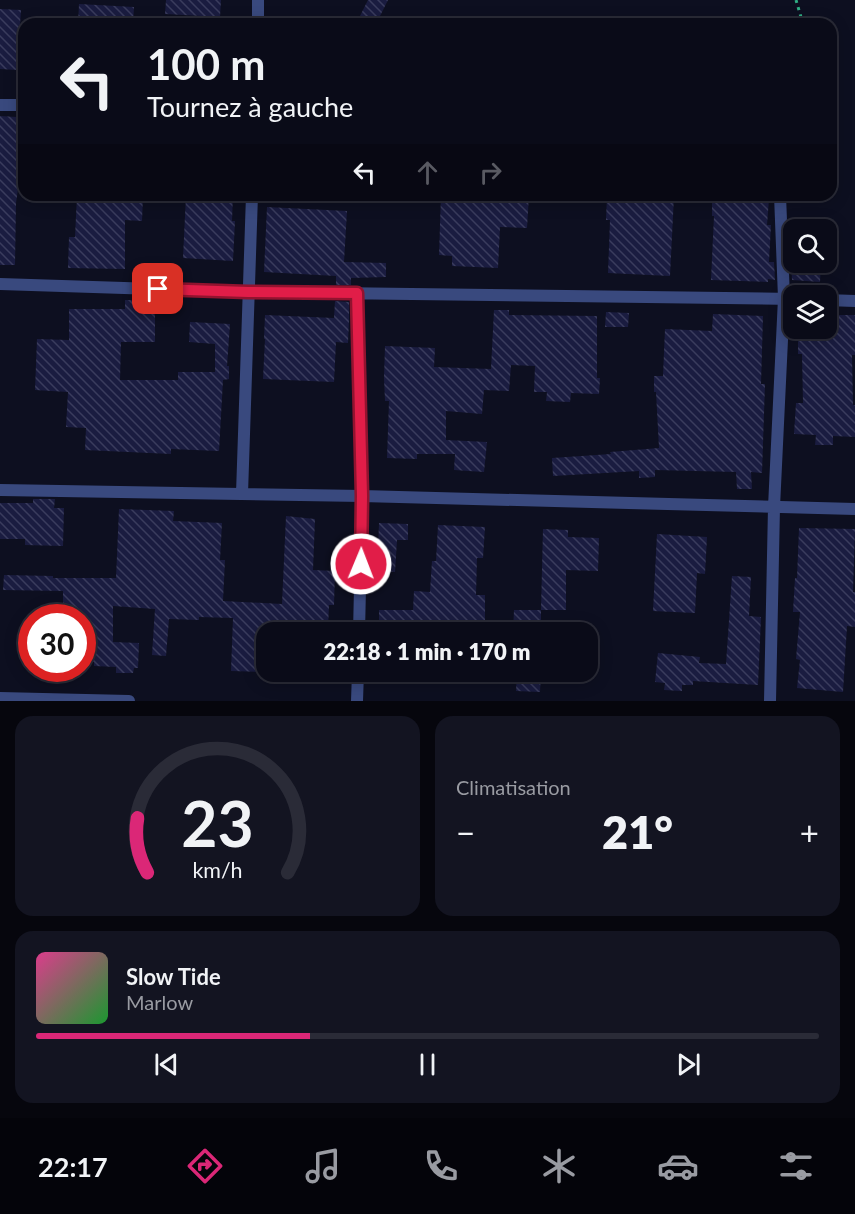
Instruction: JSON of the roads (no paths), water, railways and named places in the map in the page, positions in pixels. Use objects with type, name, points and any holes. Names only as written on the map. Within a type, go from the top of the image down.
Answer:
[{"type":"street","points":[[258,0],[258,18]]},
{"type":"street","points":[[0,105],[18,105]]},
{"type":"street","points":[[242,494],[252,201]]},
{"type":"street","points":[[781,201],[788,285]]},
{"type":"street","points":[[0,284],[248,292],[783,299]]},
{"type":"street","points":[[357,293],[362,496],[359,622]]},
{"type":"street","points":[[837,300],[855,300]]},
{"type":"street","points":[[770,701],[774,507],[786,339]]},
{"type":"street","points":[[0,490],[362,496],[855,509]]},
{"type":"street","points":[[357,701],[358,682]]},
{"type":"street","points":[[0,698],[129,701]]}]
